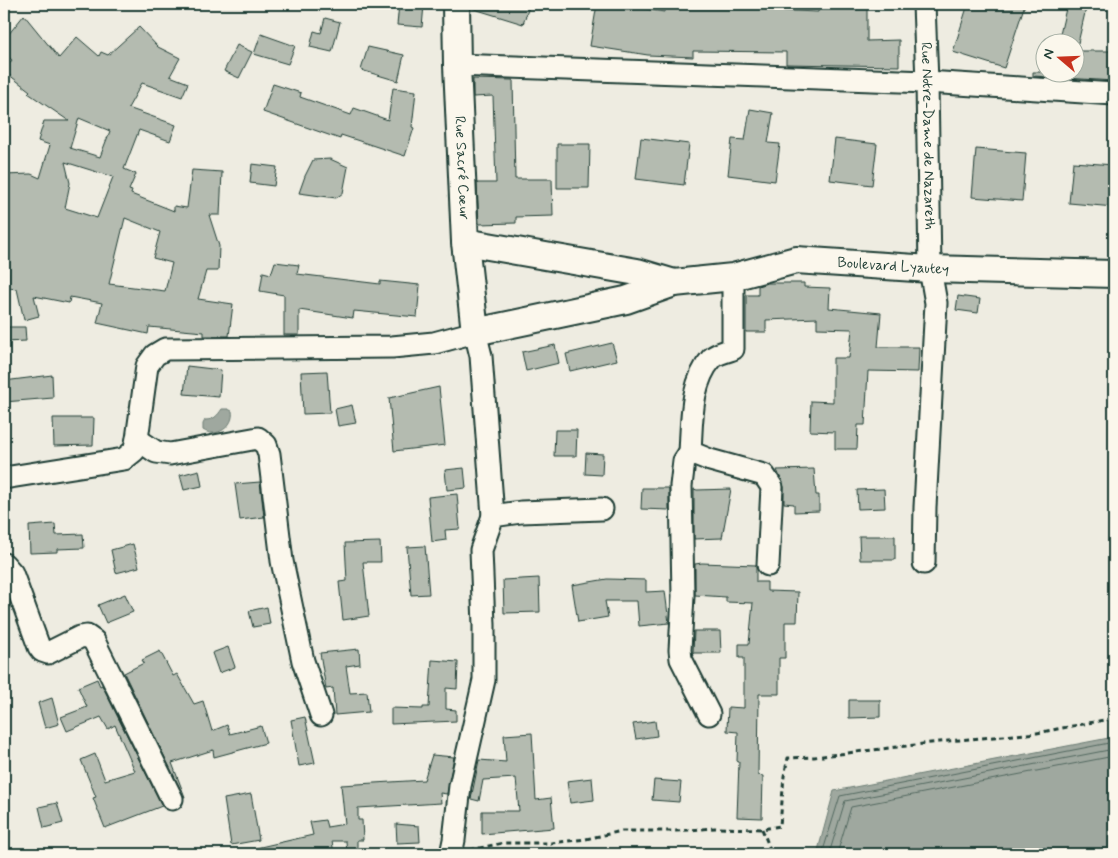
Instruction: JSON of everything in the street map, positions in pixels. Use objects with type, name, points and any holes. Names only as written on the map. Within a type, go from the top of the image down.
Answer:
[{"type":"street","name":"Rue Sacré Cœur","points":[[456,4],[465,242],[475,332]]},
{"type":"street","name":"Rue Notre-Dame de Nazareth","points":[[924,4],[930,269],[936,303],[925,507],[924,563]]},
{"type":"street","points":[[457,66],[927,82],[1114,94]]},
{"type":"street","name":"Boulevard Lyautey","points":[[465,242],[637,272],[674,283]]},
{"type":"street","name":"Boulevard Lyautey","points":[[475,332],[626,300],[674,283],[733,277],[796,260],[930,269],[1114,274]]},
{"type":"street","points":[[709,714],[680,659],[683,596],[681,486],[684,461],[690,452],[694,405],[699,380],[713,357],[733,349],[733,277]]},
{"type":"street","points":[[4,478],[124,459],[134,451],[147,366],[155,355],[165,349],[392,346],[434,343],[475,332],[481,356],[493,516],[481,550],[484,680],[460,786],[451,854]]},
{"type":"street","points":[[137,439],[156,452],[170,454],[258,438],[266,445],[269,454],[282,561],[303,661],[321,715]]},
{"type":"street","points":[[690,452],[710,460],[764,475],[772,487],[768,565]]},
{"type":"street","points":[[493,516],[521,512],[602,509]]},
{"type":"street","points":[[4,564],[12,573],[39,647],[42,650],[48,653],[80,637],[87,636],[94,640],[172,799]]},
{"type":"path","points":[[476,849],[503,843],[551,844],[622,831],[676,831],[716,828],[762,830],[780,826],[784,776],[788,758],[814,757],[948,741],[1037,733],[1114,718]]},
{"type":"path","points":[[762,830],[772,854]]},
{"type":"water","points":[[222,409],[232,411],[231,422],[228,426],[224,430],[213,433],[203,430],[205,420],[215,417]]},
{"type":"water","points":[[1114,737],[1114,854],[817,854],[834,791]]},
{"type":"building","points":[[399,4],[424,5],[422,27],[397,25]]},
{"type":"building","points":[[471,4],[530,4],[523,24],[471,8]]},
{"type":"building","points":[[597,4],[614,4],[664,12],[665,4],[695,4],[769,5],[769,10],[818,12],[819,4],[867,4],[867,41],[899,40],[899,66],[786,64],[786,52],[693,51],[693,57],[648,55],[590,46]]},
{"type":"building","points":[[968,4],[1025,4],[1004,68],[953,52]]},
{"type":"building","points":[[1067,4],[1087,4],[1081,32],[1061,32]]},
{"type":"building","points":[[24,15],[59,58],[77,37],[99,56],[101,52],[108,55],[139,27],[158,47],[180,58],[170,76],[188,83],[182,97],[142,83],[128,108],[176,125],[170,141],[139,130],[124,169],[136,174],[129,190],[132,191],[131,194],[174,211],[174,206],[187,208],[192,170],[222,172],[220,215],[209,215],[219,246],[218,271],[206,271],[198,299],[233,304],[229,336],[204,336],[204,332],[149,327],[148,334],[97,323],[102,303],[70,297],[69,303],[34,296],[39,316],[24,320],[17,289],[8,288],[8,273],[4,273],[4,175],[31,174],[40,178],[50,145],[38,141],[44,121],[69,121],[28,93],[30,91],[4,71],[12,60],[4,53],[4,40]],"holes":[[[79,118],[110,131],[100,157],[70,148]],[[65,162],[113,177],[97,218],[65,208],[70,183]],[[125,218],[160,232],[153,258],[172,263],[165,291],[109,284]]]},
{"type":"building","points":[[325,18],[340,22],[332,52],[310,47],[314,31],[321,33]]},
{"type":"building","points":[[261,34],[295,46],[288,64],[254,54]]},
{"type":"building","points":[[237,45],[252,52],[239,78],[224,71]]},
{"type":"building","points":[[368,47],[404,55],[398,81],[361,70]]},
{"type":"building","points":[[1086,51],[1114,51],[1114,81],[1086,79]]},
{"type":"building","points":[[473,79],[513,80],[515,179],[552,179],[553,216],[516,217],[516,223],[479,224],[477,183],[496,183],[493,96],[473,97]]},
{"type":"building","points":[[273,84],[301,93],[300,97],[351,115],[354,108],[388,120],[393,88],[416,91],[412,127],[414,128],[405,156],[341,135],[340,139],[263,112]]},
{"type":"building","points":[[750,109],[773,113],[768,143],[780,144],[775,181],[728,175],[732,139],[745,140]]},
{"type":"building","points":[[641,138],[689,144],[684,185],[636,179]]},
{"type":"building","points":[[835,139],[877,144],[872,185],[830,180]]},
{"type":"building","points":[[557,144],[590,144],[589,188],[557,188]]},
{"type":"building","points":[[976,149],[1026,153],[1022,201],[972,197]]},
{"type":"building","points":[[330,159],[348,167],[343,193],[336,198],[299,193],[313,160]]},
{"type":"building","points":[[1073,162],[1114,165],[1114,207],[1069,203]]},
{"type":"building","points":[[252,164],[277,167],[274,186],[250,183]]},
{"type":"building","points":[[275,262],[299,265],[297,274],[380,284],[380,281],[420,285],[417,317],[354,311],[353,318],[299,310],[299,335],[284,335],[284,295],[260,291],[263,272],[271,274]]},
{"type":"building","points":[[767,283],[804,283],[804,287],[830,288],[829,308],[881,313],[878,347],[919,347],[918,372],[868,371],[865,425],[858,425],[857,449],[835,449],[835,432],[810,431],[811,401],[833,402],[833,358],[849,358],[852,329],[817,328],[817,318],[766,320],[766,332],[746,332],[746,295],[758,295],[758,286]]},
{"type":"building","points":[[958,296],[980,299],[978,313],[956,310]]},
{"type":"building","points":[[4,327],[25,327],[26,341],[4,342]]},
{"type":"building","points":[[612,343],[617,360],[570,371],[566,354]]},
{"type":"building","points":[[555,345],[559,363],[526,371],[522,352]]},
{"type":"building","points":[[187,366],[221,370],[219,397],[184,394]]},
{"type":"building","points":[[327,371],[330,413],[303,414],[301,372]]},
{"type":"building","points":[[52,375],[53,398],[4,402],[4,381]]},
{"type":"building","points":[[439,387],[445,445],[394,451],[389,398]]},
{"type":"building","points":[[352,405],[356,423],[338,426],[335,409]]},
{"type":"building","points":[[53,418],[94,418],[93,445],[54,446]]},
{"type":"building","points":[[555,430],[577,430],[576,456],[554,456]]},
{"type":"building","points":[[586,453],[603,454],[602,475],[585,474]]},
{"type":"building","points":[[464,468],[466,488],[447,490],[445,470]]},
{"type":"building","points":[[814,469],[816,495],[819,495],[819,511],[794,512],[794,504],[784,503],[784,487],[777,470]]},
{"type":"building","points":[[199,470],[202,486],[184,490],[180,475]]},
{"type":"building","points":[[260,482],[264,517],[240,520],[235,484]]},
{"type":"building","points":[[642,488],[669,488],[669,510],[641,509]]},
{"type":"building","points":[[694,489],[731,489],[722,538],[694,539]]},
{"type":"building","points":[[884,489],[885,508],[858,509],[857,490]]},
{"type":"building","points":[[457,494],[460,529],[445,530],[446,540],[432,542],[428,497]]},
{"type":"building","points":[[55,524],[56,535],[83,534],[84,548],[30,553],[29,526]]},
{"type":"building","points":[[859,536],[895,536],[895,560],[860,560]]},
{"type":"building","points":[[380,542],[381,562],[363,562],[369,616],[343,620],[339,582],[347,581],[345,543]]},
{"type":"building","points":[[133,544],[139,567],[116,573],[111,550]]},
{"type":"building","points":[[425,546],[429,594],[411,595],[407,547]]},
{"type":"building","points":[[695,564],[756,565],[756,582],[767,582],[767,591],[798,592],[797,622],[785,622],[785,658],[779,658],[779,694],[759,694],[758,775],[763,776],[762,818],[737,817],[738,732],[727,731],[728,707],[744,708],[744,658],[739,658],[739,644],[749,644],[753,603],[726,602],[726,597],[695,595]]},
{"type":"building","points":[[539,578],[540,612],[504,613],[503,580]]},
{"type":"building","points":[[607,579],[646,580],[646,592],[665,591],[669,623],[639,626],[637,601],[605,601],[608,617],[578,622],[572,585]]},
{"type":"building","points":[[125,594],[133,612],[106,623],[98,605]]},
{"type":"building","points":[[267,607],[270,624],[253,627],[249,611]]},
{"type":"building","points":[[694,631],[720,631],[721,653],[693,653]]},
{"type":"building","points":[[228,647],[235,667],[219,673],[212,653]]},
{"type":"building","points":[[359,649],[360,664],[346,666],[350,693],[367,692],[369,712],[335,715],[333,688],[326,689],[320,653]]},
{"type":"building","points":[[160,651],[173,676],[177,674],[194,704],[203,701],[212,731],[227,725],[230,734],[261,726],[266,743],[214,757],[213,750],[172,763],[185,797],[124,673],[144,663],[142,660]]},
{"type":"building","points":[[432,660],[458,662],[457,689],[446,688],[446,709],[456,710],[456,721],[391,724],[391,708],[423,709],[423,707],[429,707]]},
{"type":"building","points":[[97,679],[100,686],[102,685],[162,806],[105,828],[93,798],[96,797],[81,760],[95,754],[105,780],[135,771],[115,725],[108,729],[101,717],[67,731],[61,717],[87,707],[78,687]]},
{"type":"building","points":[[52,698],[59,724],[45,728],[38,703]]},
{"type":"building","points":[[849,700],[880,700],[880,717],[849,718]]},
{"type":"building","points":[[305,717],[315,763],[299,766],[291,720]]},
{"type":"building","points":[[655,721],[657,736],[636,739],[633,724]]},
{"type":"building","points":[[532,733],[536,800],[551,798],[554,828],[482,834],[482,811],[519,811],[516,778],[483,780],[479,801],[471,799],[479,760],[506,762],[504,735]]},
{"type":"building","points":[[432,755],[454,757],[447,794],[440,793],[441,803],[358,808],[358,820],[362,820],[363,840],[357,840],[357,852],[347,853],[346,841],[332,841],[334,854],[257,854],[256,848],[313,835],[310,822],[325,820],[327,827],[345,824],[341,785],[424,780]]},
{"type":"building","points":[[592,778],[594,800],[570,803],[567,781]]},
{"type":"building","points":[[654,780],[681,782],[679,802],[652,800]]},
{"type":"building","points":[[251,794],[259,840],[231,845],[224,799]]},
{"type":"building","points":[[57,803],[63,823],[44,828],[39,807]]},
{"type":"building","points":[[396,824],[419,826],[420,842],[397,843]]}]
